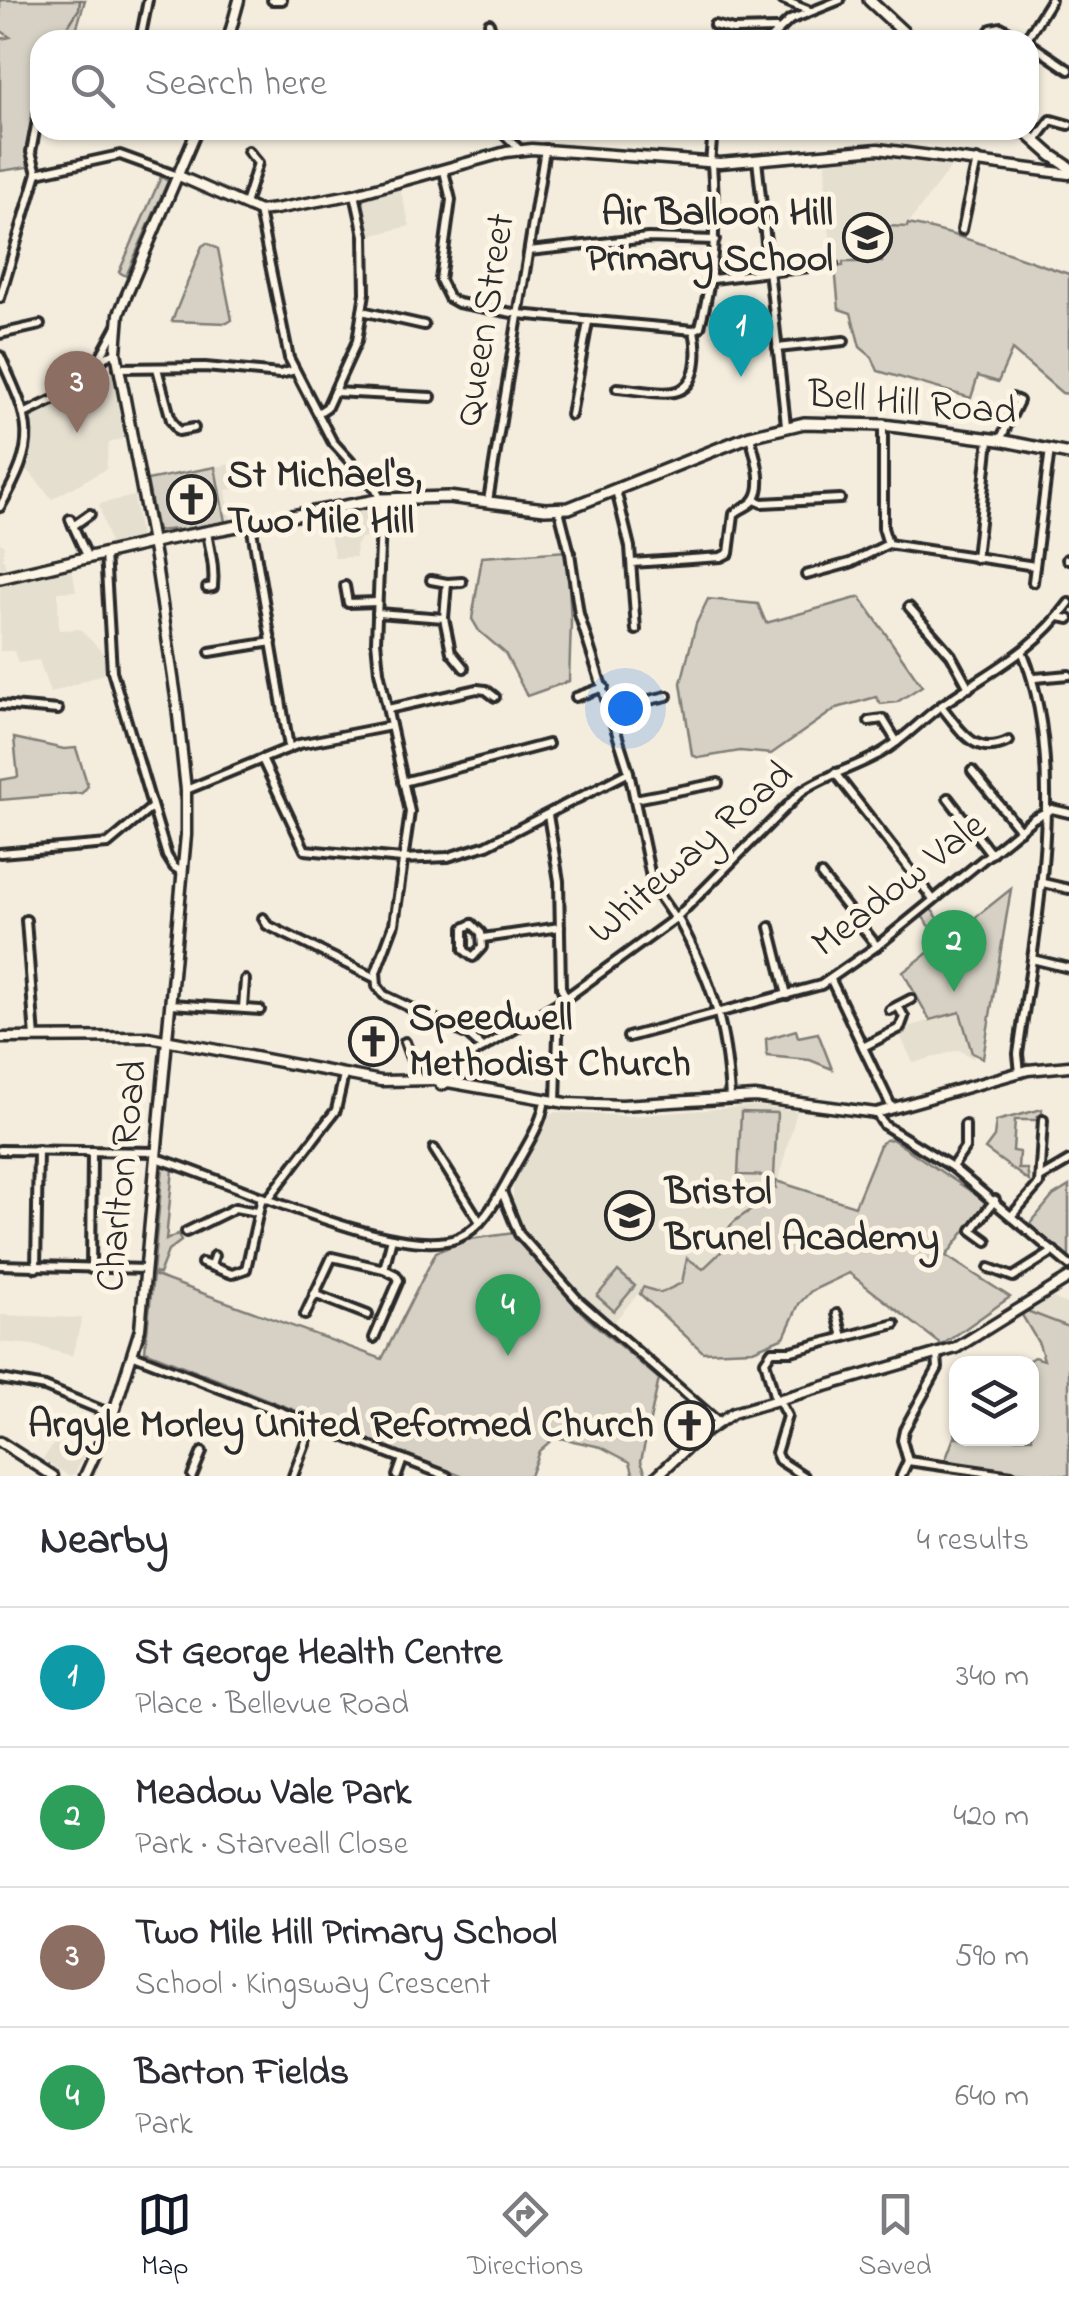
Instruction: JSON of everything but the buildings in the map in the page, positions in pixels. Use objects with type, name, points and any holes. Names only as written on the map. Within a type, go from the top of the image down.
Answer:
[{"type":"main road","points":[[870,0],[902,30]]},
{"type":"main road","points":[[1035,141],[1069,170]]},
{"type":"main road","name":"Bell Hill Road","points":[[559,510],[786,425],[883,425],[994,439],[1069,454]]},
{"type":"main road","points":[[0,578],[151,542],[382,499],[419,496],[559,510]]},
{"type":"street","points":[[142,30],[148,0]]},
{"type":"street","points":[[231,30],[239,0]]},
{"type":"street","points":[[272,0],[282,0]]},
{"type":"street","points":[[783,0],[810,11]]},
{"type":"street","points":[[714,25],[733,30],[777,30],[840,0]]},
{"type":"street","points":[[1033,30],[1051,0]]},
{"type":"street","points":[[490,23],[492,30]]},
{"type":"street","points":[[1039,49],[1069,70]]},
{"type":"street","points":[[1039,136],[1051,120],[1069,125]]},
{"type":"street","points":[[0,298],[37,173],[31,152],[33,140]]},
{"type":"street","name":"Charlton Road","points":[[85,1476],[113,1415],[134,1355],[146,1269],[185,848],[183,744],[118,368],[117,326],[193,140]]},
{"type":"street","points":[[510,140],[520,150]]},
{"type":"street","points":[[444,170],[451,200],[441,262],[443,289],[449,298],[470,308],[694,330],[700,327],[713,278],[712,140]]},
{"type":"street","points":[[37,173],[120,156],[260,210],[355,194],[520,150],[545,148],[711,163],[860,149],[1069,170]]},
{"type":"street","name":"Queen Street","points":[[488,501],[545,148]]},
{"type":"street","points":[[245,204],[258,164],[248,151]]},
{"type":"street","points":[[757,160],[786,425]]},
{"type":"street","points":[[962,230],[977,160]]},
{"type":"street","points":[[318,413],[327,406],[357,341],[362,312],[366,261],[355,194]]},
{"type":"street","points":[[260,210],[282,330],[295,370],[332,441],[382,499],[377,613],[379,671],[410,814],[394,924],[376,979]]},
{"type":"street","points":[[528,251],[648,238],[715,240]]},
{"type":"street","points":[[713,278],[832,264]]},
{"type":"street","points":[[362,312],[424,325]]},
{"type":"street","points":[[571,415],[588,322]]},
{"type":"street","points":[[0,334],[40,325]]},
{"type":"street","points":[[94,368],[117,326]]},
{"type":"street","points":[[617,388],[674,392],[684,386],[700,358],[694,330]]},
{"type":"street","points":[[777,348],[844,341]]},
{"type":"street","points":[[26,413],[72,391],[108,354],[116,352]]},
{"type":"street","points":[[0,356],[26,413],[28,430],[20,463],[0,507]]},
{"type":"street","points":[[118,368],[205,367],[280,374],[295,370]]},
{"type":"street","points":[[157,368],[171,420],[178,431],[194,428]]},
{"type":"street","points":[[334,392],[431,397]]},
{"type":"street","points":[[976,558],[994,439],[1019,401],[1012,398]]},
{"type":"street","points":[[883,425],[883,528],[888,544]]},
{"type":"street","points":[[632,563],[725,556],[732,544],[734,514],[754,500],[757,467],[750,436]]},
{"type":"street","points":[[1034,582],[1050,448]]},
{"type":"street","points":[[616,490],[632,563],[636,630]]},
{"type":"street","points":[[754,500],[762,503],[840,499]]},
{"type":"street","points":[[559,510],[572,564],[578,614],[629,772],[653,887],[704,966],[720,1012],[730,1098]]},
{"type":"street","points":[[88,558],[71,522],[90,514]]},
{"type":"street","points":[[251,524],[289,747]]},
{"type":"street","points":[[206,588],[214,586],[215,564],[207,532]]},
{"type":"street","points":[[806,575],[850,563],[888,544],[1035,566]]},
{"type":"street","points":[[105,553],[112,671],[168,856],[174,868],[183,872]]},
{"type":"street","points":[[431,580],[462,582]]},
{"type":"street","points":[[447,583],[444,618],[451,652],[464,668]]},
{"type":"street","points":[[345,586],[348,603],[378,602]]},
{"type":"street","name":"Whiteway Road","points":[[443,1072],[562,1000],[676,918],[790,801],[811,785],[877,755],[941,706],[1023,653],[1069,603]]},
{"type":"street","points":[[909,607],[951,656],[969,688]]},
{"type":"street","points":[[377,613],[444,618]]},
{"type":"street","points":[[1059,616],[1069,619]]},
{"type":"street","points":[[210,652],[272,642]]},
{"type":"street","points":[[1020,1072],[1018,1054],[1052,810],[1035,678],[1023,653]]},
{"type":"street","points":[[1035,678],[1069,674]]},
{"type":"street","points":[[576,698],[604,688]]},
{"type":"street","points":[[388,709],[445,701],[477,689],[495,697]]},
{"type":"street","points":[[609,709],[667,696]]},
{"type":"street","points":[[0,705],[58,710]]},
{"type":"street","points":[[941,706],[966,736],[980,745],[992,748],[1008,741]]},
{"type":"street","points":[[869,722],[883,719],[897,742]]},
{"type":"street","points":[[186,790],[289,747],[390,726]]},
{"type":"street","points":[[402,782],[548,744]]},
{"type":"street","points":[[262,758],[305,850],[402,859],[448,858],[468,852],[629,772]]},
{"type":"street","points":[[972,771],[1020,830]]},
{"type":"street","points":[[835,773],[934,900]]},
{"type":"street","points":[[636,799],[718,783]]},
{"type":"street","points":[[948,798],[991,854]]},
{"type":"street","points":[[0,853],[108,844],[152,808]]},
{"type":"street","points":[[1052,810],[1069,813]]},
{"type":"street","name":"Meadow Vale","points":[[628,1037],[831,980],[1020,830],[1052,810]]},
{"type":"street","points":[[548,815],[560,927],[561,1103]]},
{"type":"street","points":[[821,875],[876,946]]},
{"type":"street","points":[[1043,884],[1069,890]]},
{"type":"street","points":[[262,918],[267,926],[376,979],[384,995],[468,1035],[484,1048]]},
{"type":"street","points":[[26,920],[35,1038]]},
{"type":"street","points":[[476,925],[483,938],[478,954],[468,956],[462,944],[464,928],[476,925]]},
{"type":"street","points":[[770,926],[788,994]]},
{"type":"street","points":[[483,938],[560,927]]},
{"type":"street","points":[[1032,959],[1069,968]]},
{"type":"street","points":[[243,1008],[246,980]]},
{"type":"street","points":[[831,980],[892,1108]]},
{"type":"street","points":[[890,1010],[911,999]]},
{"type":"street","points":[[171,1004],[260,1010]]},
{"type":"street","points":[[863,1048],[900,1028],[904,1018],[898,1006]]},
{"type":"street","points":[[0,1038],[168,1040],[381,1081],[435,1080],[441,1085],[448,1082],[561,1103]]},
{"type":"street","points":[[406,1042],[420,1081]]},
{"type":"street","points":[[496,1091],[544,1104],[622,1105],[730,1098],[782,1100],[876,1114],[1020,1072],[1069,1066]]},
{"type":"street","points":[[435,1080],[443,1072],[448,1082]]},
{"type":"street","points":[[214,1256],[206,1264],[232,1274],[246,1269],[255,1236],[256,1212],[336,1110],[344,1075]]},
{"type":"street","points":[[0,1150],[157,1155],[265,1198],[392,1238],[437,1243],[458,1238],[480,1222],[502,1191],[544,1104]]},
{"type":"street","points":[[876,1114],[884,1126],[952,1167],[1013,1214],[1069,1265]]},
{"type":"street","points":[[1013,1214],[1036,1189],[1043,1120]]},
{"type":"street","points":[[952,1167],[964,1152],[965,1125]]},
{"type":"street","points":[[36,1268],[38,1150]]},
{"type":"street","points":[[91,1269],[92,1150]]},
{"type":"street","points":[[434,1150],[480,1222]]},
{"type":"street","points":[[1039,1178],[1069,1162]]},
{"type":"street","points":[[502,1191],[519,1234],[578,1301],[718,1422]]},
{"type":"street","points":[[987,1240],[972,1230],[994,1200]]},
{"type":"street","points":[[186,1232],[235,1208],[256,1212]]},
{"type":"street","points":[[384,1269],[392,1238]]},
{"type":"street","points":[[989,1268],[1012,1277],[1054,1252]]},
{"type":"street","points":[[305,1315],[332,1256],[384,1269],[399,1280],[374,1338]]},
{"type":"street","points":[[0,1266],[146,1269]]},
{"type":"street","points":[[657,1476],[718,1422],[776,1398],[956,1348],[1069,1278]]},
{"type":"street","points":[[314,1294],[368,1315]]},
{"type":"street","points":[[838,1314],[844,1338]]},
{"type":"street","points":[[804,1476],[779,1460],[776,1452],[787,1416],[766,1369],[768,1353],[895,1324]]},
{"type":"street","points":[[134,1355],[447,1476]]},
{"type":"street","points":[[901,1476],[908,1461],[902,1440],[904,1430],[938,1368],[937,1355]]},
{"type":"street","points":[[0,1379],[44,1387],[113,1415]]},
{"type":"street","points":[[293,1476],[313,1423]]},
{"type":"street","points":[[0,1442],[53,1476]]},
{"type":"street","points":[[192,1476],[202,1452]]},
{"type":"street","points":[[397,1476],[403,1459]]},
{"type":"street","points":[[908,1461],[1012,1476]]},
{"type":"shaded area","points":[[0,0],[85,0],[76,30],[30,30],[28,167],[0,171],[0,39],[10,37],[0,30]]},
{"type":"shaded area","name":"Air Balloon Hill Primary School","points":[[870,156],[953,164],[908,224],[898,328],[839,309],[828,220],[808,221],[805,200],[825,198],[826,158]]},
{"type":"shaded area","points":[[161,177],[168,181],[126,276],[119,272]]},
{"type":"shaded area","points":[[400,189],[410,226],[369,236],[362,200]]},
{"type":"shaded area","points":[[908,224],[1069,274],[1069,394],[1062,393],[1012,350],[998,382],[978,376],[971,398],[878,371],[872,357],[860,347],[851,313],[839,309],[835,267],[843,266],[843,262],[882,262],[888,226]]},
{"type":"shaded area","points":[[207,243],[218,249],[232,320],[172,321],[202,246]]},
{"type":"shaded area","points":[[100,372],[112,373],[124,438],[109,443],[106,469],[52,499],[27,469],[32,416],[77,394]]},
{"type":"shaded area","points":[[248,461],[253,485],[226,490],[231,521],[225,522],[215,467]]},
{"type":"shaded area","points":[[215,467],[225,522],[157,531],[147,480]]},
{"type":"shaded area","points":[[134,496],[140,539],[110,545],[99,504]]},
{"type":"shaded area","points":[[375,505],[373,537],[361,538],[356,545],[356,557],[335,558],[325,514]]},
{"type":"shaded area","points":[[0,543],[4,545],[3,558],[10,581],[72,567],[76,591],[58,592],[59,630],[80,629],[107,657],[109,672],[50,693],[39,660],[18,663],[14,651],[0,651]]},
{"type":"shaded area","points":[[567,551],[569,681],[527,696],[505,653],[479,631],[472,619],[482,557]]},
{"type":"shaded area","points":[[860,597],[922,686],[897,702],[881,704],[876,697],[837,708],[771,754],[740,751],[699,758],[692,755],[681,683],[696,624],[708,599],[758,604],[766,623]]},
{"type":"shaded area","points":[[14,738],[76,748],[88,786],[82,793],[0,800],[0,780],[18,777]]},
{"type":"shaded area","points":[[1011,889],[983,1058],[972,1053],[960,1012],[930,1020],[903,972],[942,942],[922,916],[931,909],[952,936]]},
{"type":"shaded area","points":[[960,1011],[974,1059],[959,1050],[913,1063],[900,1035],[905,1028]]},
{"type":"shaded area","points":[[796,1030],[798,1037],[818,1033],[832,1069],[810,1060],[767,1056],[766,1039]]},
{"type":"shaded area","name":"Bristol Brunel Academy","points":[[754,1106],[797,1111],[776,1188],[753,1209],[730,1222],[724,1232],[723,1250],[703,1269],[662,1293],[643,1288],[613,1323],[584,1299],[522,1226],[513,1201],[513,1179],[548,1117],[555,1112],[630,1116]]},
{"type":"shaded area","points":[[1042,1109],[1038,1116],[1042,1120],[1015,1120],[1013,1151],[1019,1152],[1018,1169],[1027,1169],[1029,1181],[985,1149],[994,1137],[996,1121]]},
{"type":"shaded area","points":[[741,1112],[777,1113],[774,1176],[738,1175]]},
{"type":"shaded area","points":[[892,1139],[987,1202],[946,1256],[1010,1297],[942,1345],[849,1273],[811,1291],[799,1304],[784,1337],[753,1350],[703,1352],[640,1294],[643,1287],[661,1293],[682,1283],[687,1258],[703,1269],[723,1250],[731,1225],[753,1209],[753,1199],[761,1189],[776,1188],[776,1181],[855,1206],[880,1145]]},
{"type":"shaded area","points":[[163,1166],[173,1169],[166,1240],[178,1234],[181,1241],[168,1251],[159,1274],[153,1273]]},
{"type":"shaded area","points":[[1069,1186],[1069,1258],[1029,1225],[1053,1196]]},
{"type":"shaded area","points":[[514,1233],[586,1317],[659,1379],[641,1461],[647,1476],[634,1476],[630,1462],[601,1447],[555,1437],[539,1451],[530,1476],[461,1476],[145,1351],[153,1275],[382,1359],[436,1252],[470,1239]]},
{"type":"shaded area","points":[[618,1271],[635,1286],[614,1311],[597,1296]]},
{"type":"shaded area","points":[[1051,1297],[1069,1305],[1069,1327],[1027,1311]]},
{"type":"shaded area","points":[[1027,1311],[1069,1327],[1069,1476],[944,1464],[951,1446],[1039,1446],[1039,1358],[1044,1360],[1022,1315]]},
{"type":"shaded area","points":[[1,1315],[82,1318],[72,1356],[33,1345],[1,1342]]},
{"type":"shaded area","points":[[56,1441],[84,1455],[74,1475],[69,1476],[43,1459]]},
{"type":"waterway","points":[[66,30],[80,0]]},
{"type":"place","name":"Air Balloon Hill Primary School","points":[[868,237]]},
{"type":"place","name":"St George Health Centre","points":[[741,377]]},
{"type":"place","name":"Two Mile Hill Primary School","points":[[77,433]]},
{"type":"place","name":"St Michael's, Two Mile Hill","points":[[192,499]]},
{"type":"place","name":"Meadow Vale Park","points":[[954,992]]},
{"type":"place","name":"Speedwell Methodist Church","points":[[374,1042]]},
{"type":"place","name":"Bristol Brunel Academy","points":[[630,1216]]},
{"type":"place","name":"Barton Fields","points":[[508,1356]]},
{"type":"place","name":"Argyle Morley United Reformed Church","points":[[689,1426]]}]
